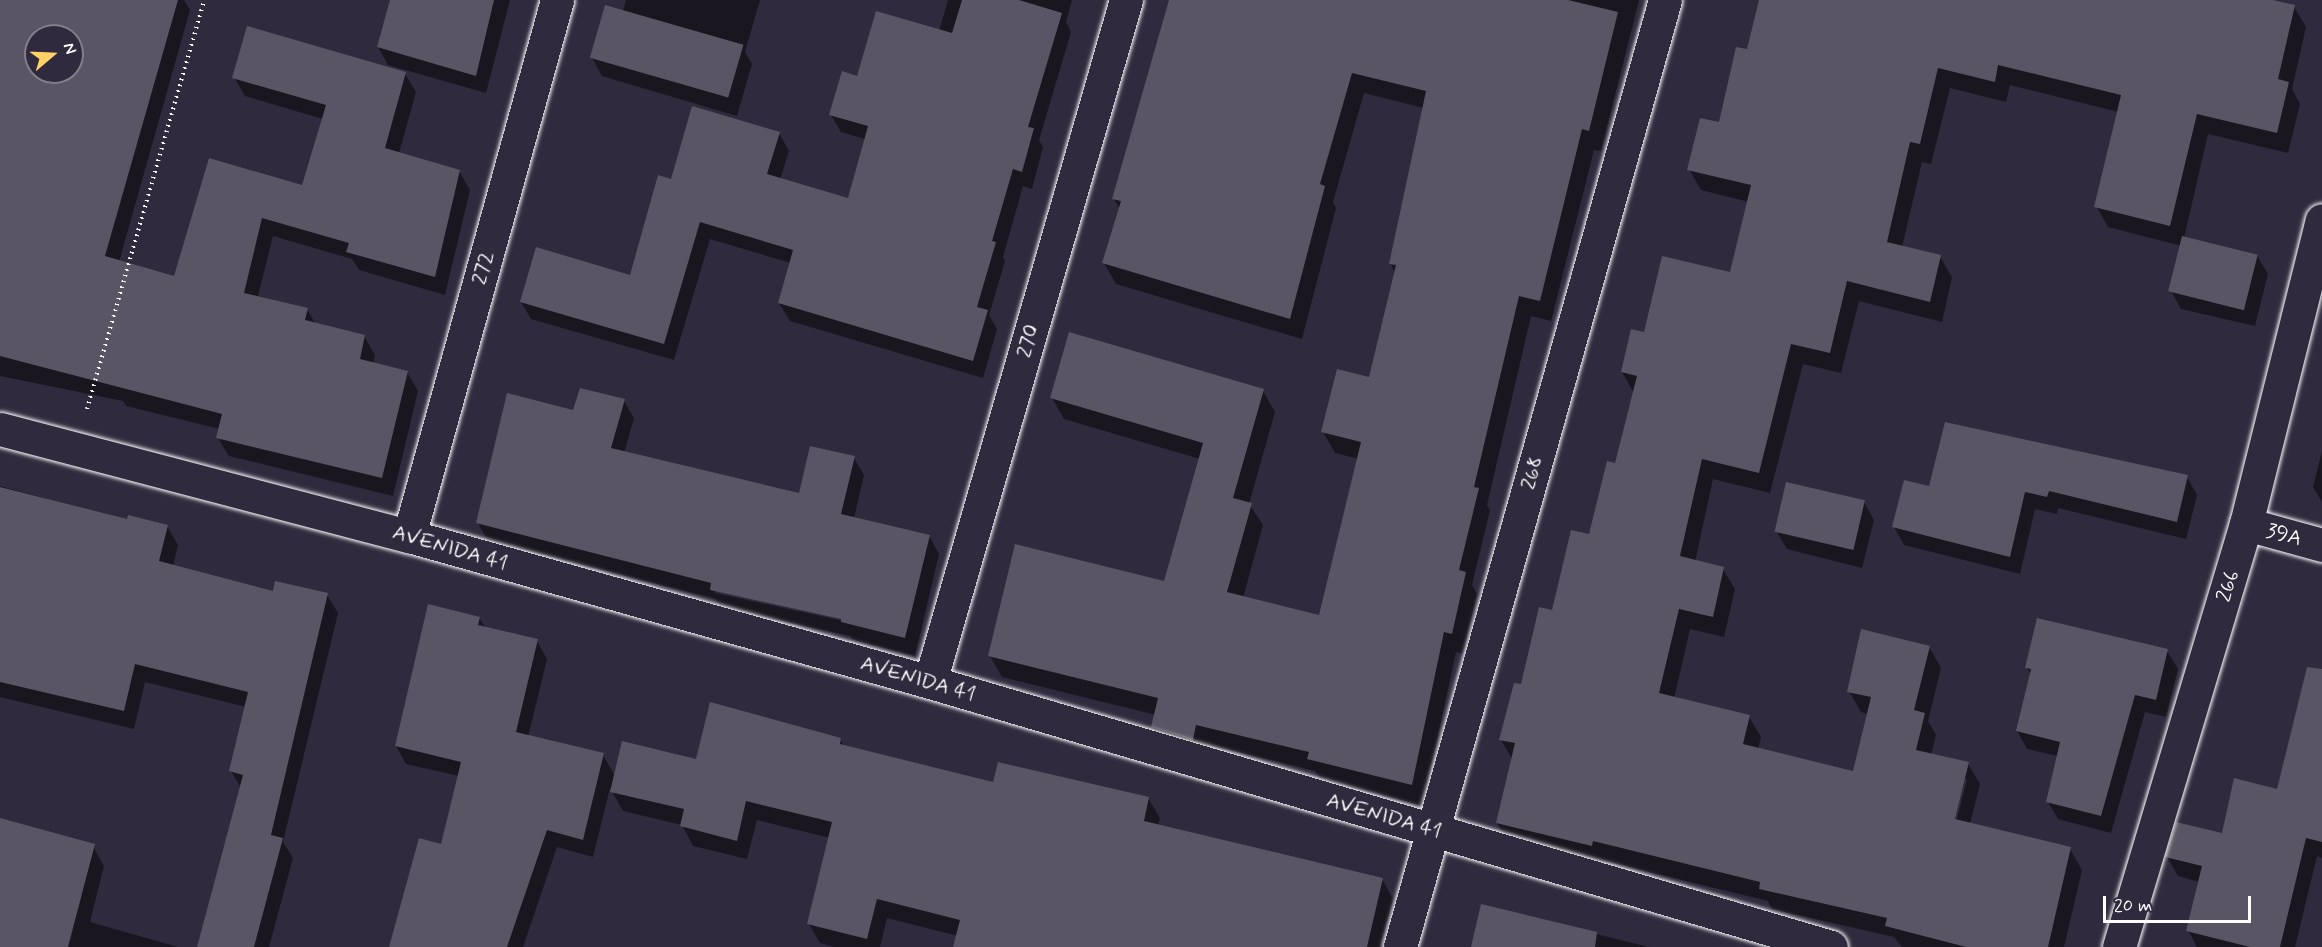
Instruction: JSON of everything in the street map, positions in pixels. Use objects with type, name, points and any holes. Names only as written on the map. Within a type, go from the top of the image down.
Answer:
[{"type":"street","name":"272","points":[[409,537],[557,0]]},
{"type":"street","name":"270","points":[[930,682],[1126,0]]},
{"type":"street","name":"268","points":[[1400,947],[1665,0]]},
{"type":"street","name":"266","points":[[2119,947],[2246,525],[2322,220]]},
{"type":"street","name":"AVENIDA 41","points":[[0,429],[409,537],[930,682],[1831,947]]},
{"type":"street","name":"39A","points":[[2246,525],[2322,545]]},
{"type":"path","points":[[76,448],[204,0]]},
{"type":"building","points":[[0,0],[178,0],[105,256],[174,276],[209,158],[302,185],[326,105],[232,78],[247,26],[406,72],[385,148],[460,170],[435,277],[346,252],[349,243],[262,218],[244,293],[308,308],[305,320],[365,335],[360,359],[408,371],[382,478],[216,438],[222,414],[0,356]]},
{"type":"building","points":[[390,0],[494,0],[476,76],[377,47]]},
{"type":"building","points":[[962,0],[1019,0],[1062,13],[1028,127],[1034,128],[1022,172],[1013,169],[992,241],[996,242],[977,307],[988,310],[973,361],[778,303],[793,250],[700,222],[664,344],[520,302],[536,247],[630,275],[658,175],[671,179],[692,106],[780,132],[767,174],[848,198],[868,126],[829,115],[842,71],[857,76],[876,11],[952,33]]},
{"type":"building","points":[[1169,0],[1568,0],[1618,12],[1589,131],[1582,129],[1540,301],[1519,296],[1474,487],[1479,488],[1459,570],[1466,572],[1452,634],[1444,632],[1412,785],[1307,759],[1309,752],[1196,725],[1193,740],[1151,727],[1158,698],[988,656],[1015,544],[1164,581],[1203,443],[1050,398],[1069,332],[1264,389],[1233,498],[1252,503],[1227,592],[1319,615],[1361,442],[1321,432],[1337,369],[1369,377],[1396,265],[1389,264],[1426,91],[1352,73],[1320,184],[1325,186],[1290,319],[1102,263],[1121,201],[1112,199]]},
{"type":"building","points":[[1759,0],[2273,0],[2295,5],[2278,79],[2289,82],[2277,133],[2197,114],[2170,226],[2094,207],[2121,95],[1998,65],[1995,82],[1938,68],[1920,144],[1910,142],[1887,242],[1941,255],[1930,302],[1847,281],[1830,353],[1791,344],[1759,473],[1702,459],[1680,556],[1724,567],[1713,617],[1679,609],[1659,693],[1750,715],[1743,744],[1853,771],[1871,697],[1847,692],[1861,629],[1930,646],[1914,710],[1925,713],[1916,750],[1969,762],[1955,819],[2071,847],[2048,947],[1966,947],[1885,926],[1887,918],[1759,889],[1760,882],[1593,841],[1592,846],[1496,823],[1515,743],[1499,740],[1514,683],[1521,684],[1539,607],[1552,610],[1571,530],[1589,534],[1607,461],[1615,463],[1637,376],[1621,372],[1631,329],[1644,332],[1662,256],[1730,272],[1751,185],[1687,170],[1700,118],[1719,122],[1736,47],[1747,49]]},
{"type":"building","points":[[605,5],[743,45],[728,98],[590,58]]},
{"type":"building","points":[[2182,236],[2258,255],[2244,310],[2168,291]]},
{"type":"building","points":[[580,388],[625,399],[611,448],[799,493],[810,446],[855,456],[841,514],[930,535],[905,638],[841,622],[841,619],[710,590],[711,583],[476,523],[507,393],[573,410]]},
{"type":"building","points":[[1945,422],[2188,475],[2177,522],[2049,491],[2047,497],[2025,492],[2010,557],[1892,527],[1904,480],[1929,486]]},
{"type":"building","points":[[1786,482],[1865,500],[1853,550],[1775,532]]},
{"type":"building","points":[[0,487],[127,519],[128,515],[168,525],[159,561],[273,591],[275,581],[328,593],[271,835],[283,838],[254,947],[197,947],[243,775],[229,771],[248,692],[135,664],[124,711],[0,682]]},
{"type":"building","points":[[428,604],[480,617],[478,625],[538,639],[516,732],[604,753],[583,840],[547,830],[507,947],[389,947],[419,838],[441,844],[461,762],[395,746]]},
{"type":"building","points":[[2037,618],[2168,649],[2156,700],[2135,695],[2101,816],[2046,802],[2060,742],[2016,731],[2031,669],[2025,668]]},
{"type":"building","points":[[2307,667],[2322,669],[2322,842],[2306,838],[2280,947],[2250,947],[2186,931],[2202,866],[2165,857],[2176,822],[2222,833],[2234,778],[2277,789]]},
{"type":"building","points":[[710,702],[841,738],[840,744],[993,782],[998,762],[1149,797],[1144,821],[1383,878],[1367,947],[953,947],[960,920],[877,899],[867,939],[807,924],[832,822],[746,801],[737,841],[680,826],[684,809],[610,792],[622,741],[696,759]]},
{"type":"building","points":[[0,818],[95,844],[68,947],[0,947]]},
{"type":"building","points":[[1481,904],[1597,932],[1595,947],[1471,947]]}]
